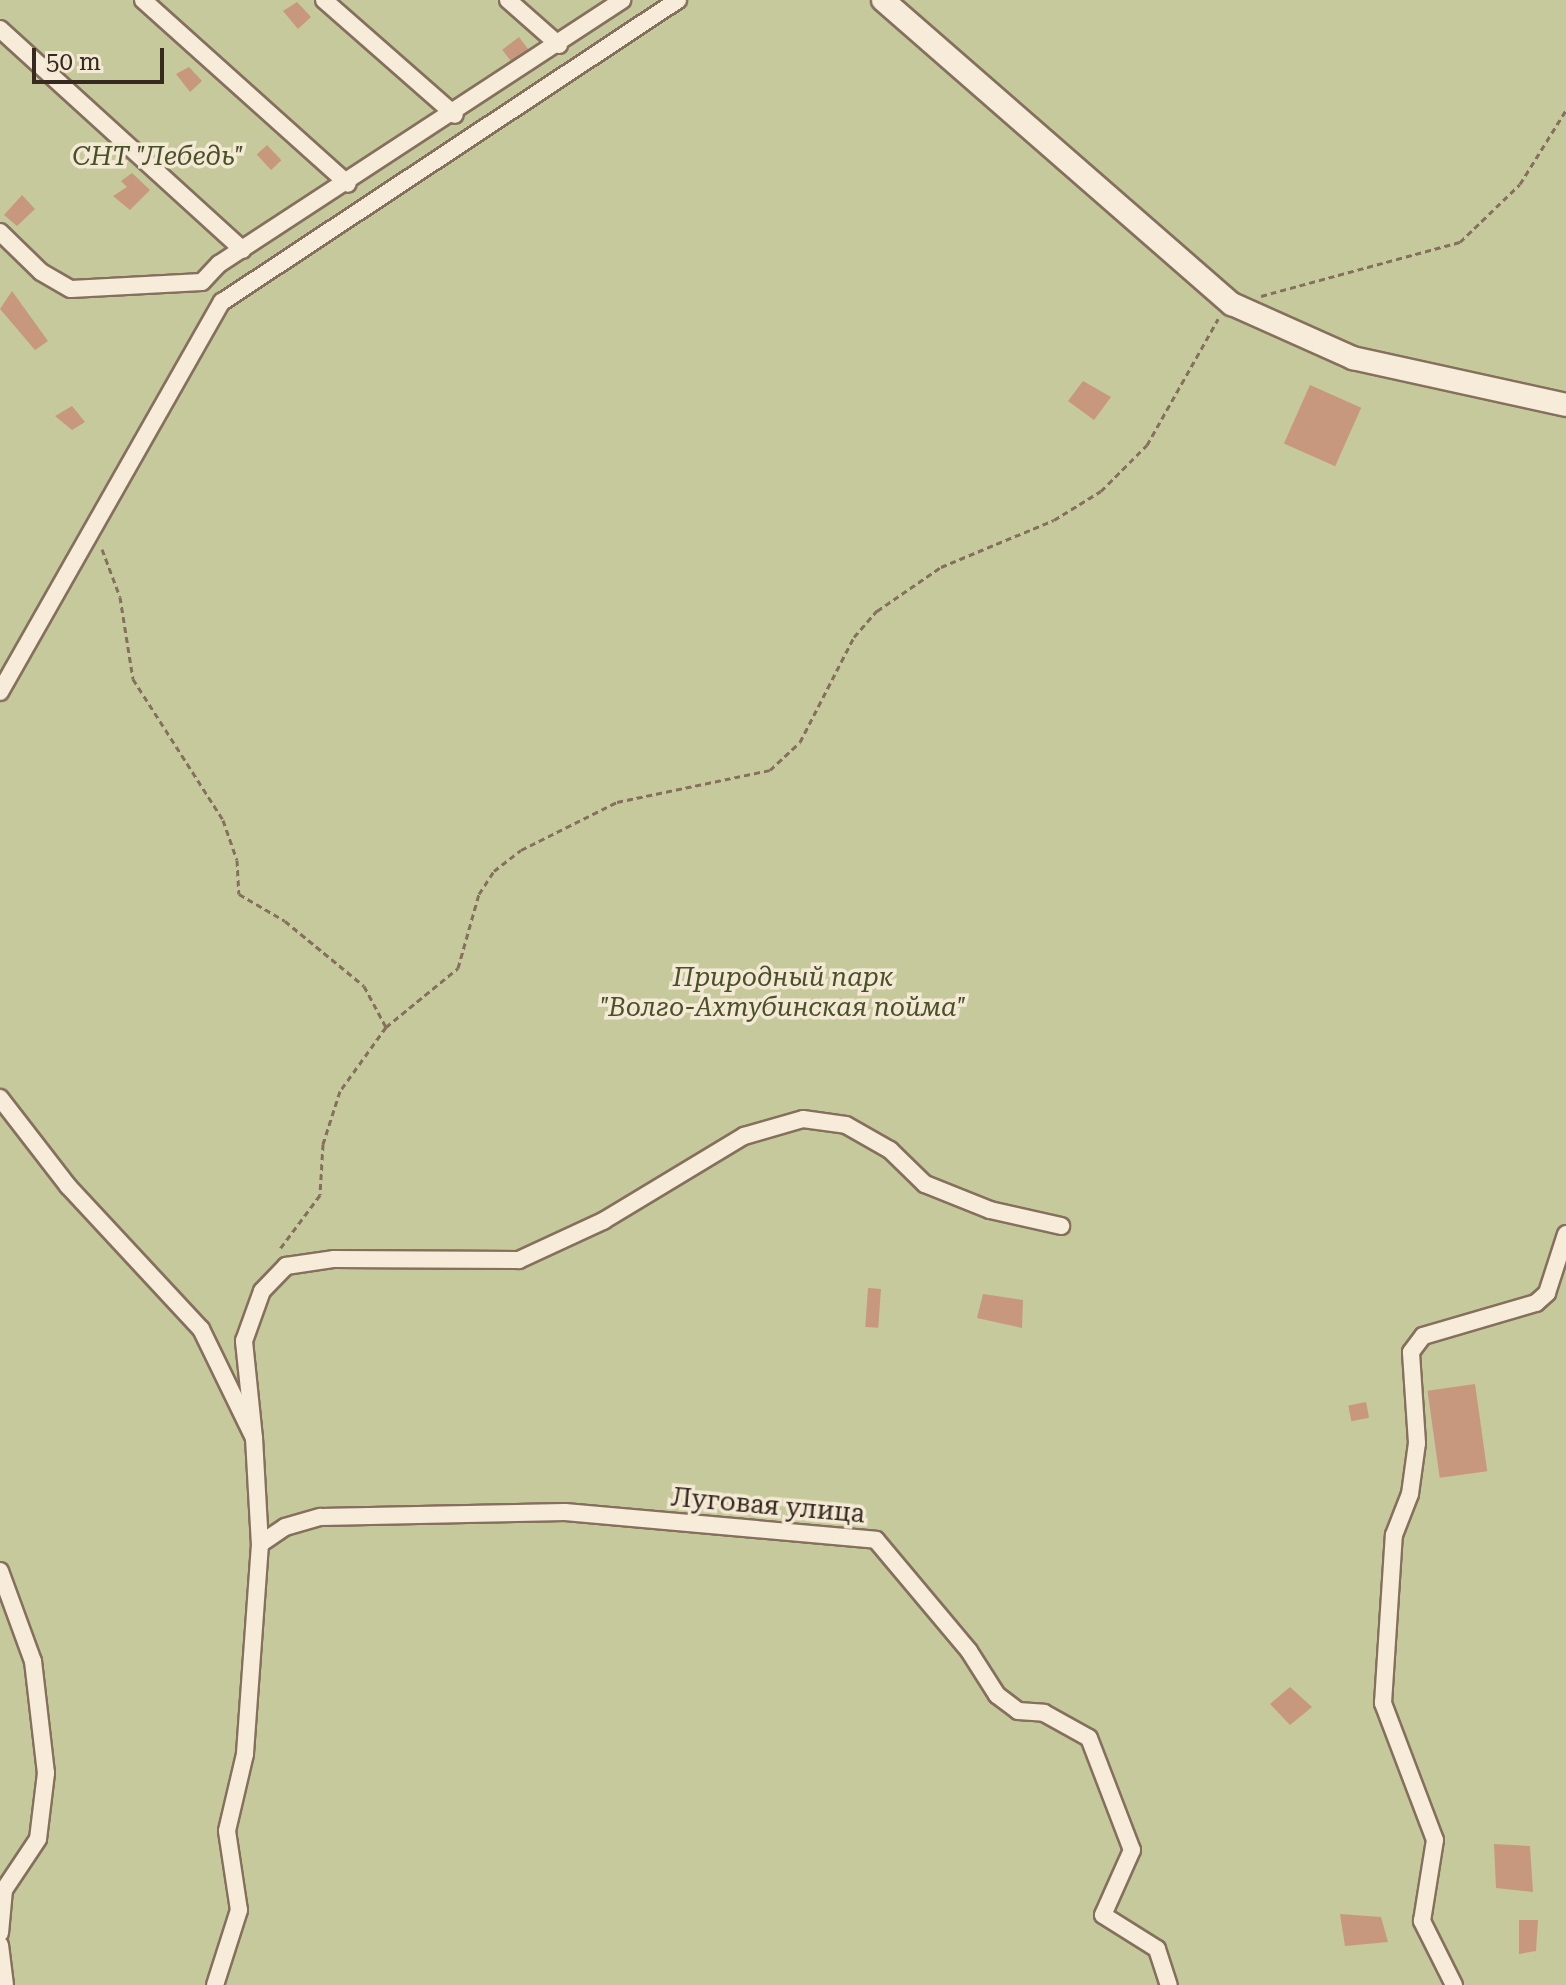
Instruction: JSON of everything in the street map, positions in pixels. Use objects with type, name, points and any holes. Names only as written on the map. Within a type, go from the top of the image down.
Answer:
[{"type":"street","points":[[143,0],[348,184]]},
{"type":"street","points":[[324,0],[455,115]]},
{"type":"street","points":[[508,0],[559,45]]},
{"type":"street","points":[[0,232],[41,272],[71,289],[202,282],[243,250],[455,115],[622,0]]},
{"type":"street","points":[[0,692],[99,513],[222,302],[678,0]]},
{"type":"street","points":[[883,0],[1224,297],[1353,358],[1566,405]]},
{"type":"street","points":[[0,29],[243,250]]},
{"type":"street","points":[[202,282],[222,302]]},
{"type":"street","points":[[0,1098],[68,1186],[201,1329],[254,1438]]},
{"type":"street","points":[[215,1985],[239,1910],[227,1831],[245,1754],[260,1544],[244,1341],[272,1281],[286,1266],[334,1259],[519,1260],[603,1221],[744,1136],[803,1119],[846,1125],[890,1150],[925,1184],[951,1195],[1061,1226]]},
{"type":"street","points":[[1454,1985],[1422,1921],[1435,1840],[1383,1703],[1394,1535],[1410,1494],[1417,1443],[1411,1352],[1423,1336],[1536,1303],[1547,1293],[1566,1234]]},
{"type":"street","name":"Луговая улица","points":[[260,1544],[285,1527],[321,1517],[565,1512],[876,1540],[969,1651],[997,1695],[1018,1711],[1044,1713],[1089,1738],[1132,1850],[1103,1915],[1157,1949],[1169,1985]]},
{"type":"street","points":[[0,1571],[33,1661],[46,1773],[38,1839],[4,1890],[0,1933]]},
{"type":"street","points":[[0,1945],[5,1985]]},
{"type":"path","points":[[272,1281],[282,1244],[320,1195],[323,1144],[340,1091],[386,1027],[458,968],[479,894],[494,871],[521,850],[617,802],[770,770],[800,742],[854,637],[877,611],[941,567],[1027,533],[1101,491],[1147,445],[1224,297],[1460,242],[1520,184],[1566,110]]},
{"type":"path","points":[[99,513],[102,562],[120,597],[133,679],[223,820],[237,860],[239,894],[285,921],[364,986],[386,1027]]},
{"type":"green space","name":"Природный парк \"Волго-Ахтубинская пойма\"","points":[[0,0],[1566,0],[1566,1985],[0,1985]]},
{"type":"building","points":[[297,2],[311,17],[298,29],[283,11]]},
{"type":"building","points":[[519,37],[528,49],[511,62],[502,50]]},
{"type":"building","points":[[189,67],[202,81],[190,92],[176,74]]},
{"type":"building","points":[[267,145],[281,160],[271,170],[257,155]]},
{"type":"building","points":[[132,173],[150,190],[130,210],[113,196],[127,187],[121,181]]},
{"type":"building","points":[[22,195],[35,209],[17,226],[4,215]]},
{"type":"building","points":[[12,291],[48,341],[35,350],[0,309]]},
{"type":"building","points":[[1083,381],[1111,397],[1094,420],[1068,401]]},
{"type":"building","points":[[1310,385],[1361,408],[1335,466],[1284,443]]},
{"type":"building","points":[[72,406],[85,422],[72,430],[55,416]]},
{"type":"building","points":[[868,1288],[881,1289],[878,1328],[865,1327]]},
{"type":"building","points":[[983,1294],[1023,1300],[1022,1328],[977,1318]]},
{"type":"building","points":[[1475,1384],[1487,1471],[1440,1478],[1427,1391]]},
{"type":"building","points":[[1366,1402],[1369,1418],[1351,1421],[1348,1405]]},
{"type":"building","points":[[1290,1687],[1312,1707],[1290,1725],[1270,1704]]},
{"type":"building","points":[[1494,1844],[1530,1846],[1533,1892],[1496,1888]]},
{"type":"building","points":[[1340,1914],[1381,1917],[1388,1942],[1345,1946]]},
{"type":"building","points":[[1519,1920],[1538,1920],[1536,1951],[1519,1954]]},
{"type":"park label","name":"СНТ \"Лебедь\"","points":[[158,157]]}]
